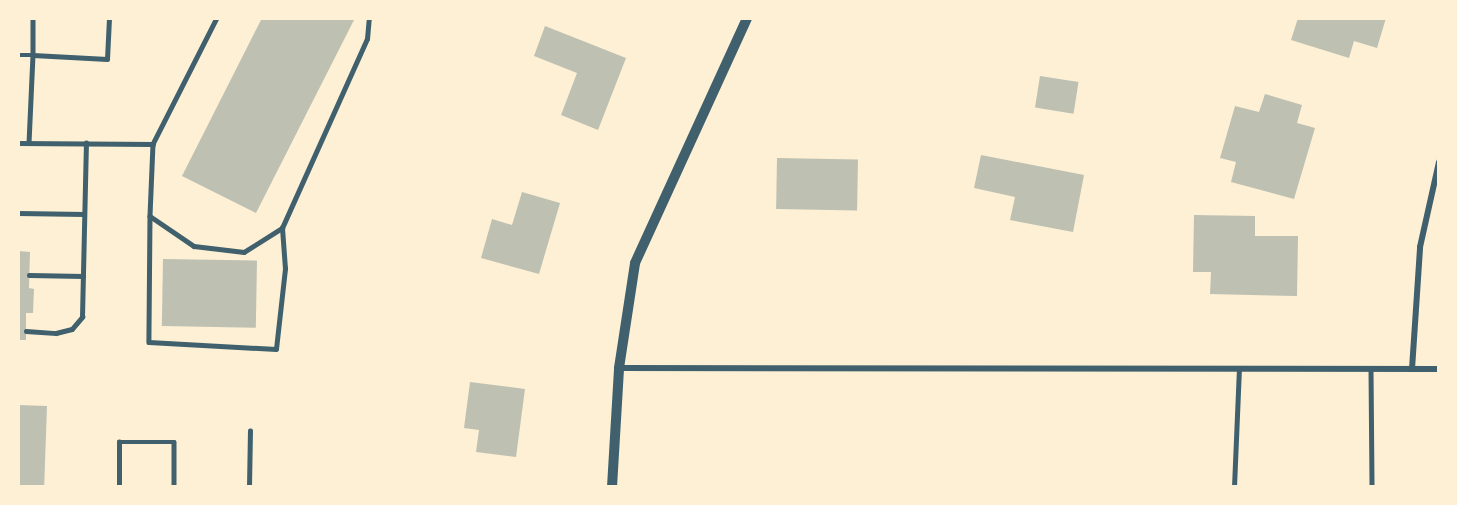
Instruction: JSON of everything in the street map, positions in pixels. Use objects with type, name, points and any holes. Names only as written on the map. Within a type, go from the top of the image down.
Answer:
[{"type":"street","points":[[612,487],[619,368],[635,263],[747,18]]},
{"type":"street","points":[[1412,369],[1420,247],[1439,162]]},
{"type":"street","points":[[619,368],[1439,369]]},
{"type":"lane","points":[[29,143],[33,18]]},
{"type":"lane","points":[[18,55],[107,59],[109,18]]},
{"type":"lane","points":[[218,18],[153,144],[149,342],[276,349],[285,269],[282,228],[367,39],[369,18]]},
{"type":"lane","points":[[18,143],[153,144]]},
{"type":"lane","points":[[26,331],[56,333],[72,329],[82,317],[86,143]]},
{"type":"lane","points":[[18,213],[84,214]]},
{"type":"lane","points":[[150,216],[194,246],[244,252],[282,228]]},
{"type":"lane","points":[[29,275],[83,276]]},
{"type":"lane","points":[[1234,487],[1239,369]]},
{"type":"lane","points":[[1371,369],[1371,487]]},
{"type":"lane","points":[[249,487],[250,431]]},
{"type":"lane","points":[[119,487],[119,442],[174,442],[174,487]]},
{"type":"building","points":[[262,18],[355,18],[256,213],[182,176]]},
{"type":"building","points":[[1298,18],[1386,18],[1377,48],[1354,41],[1349,58],[1291,40]]},
{"type":"building","points":[[545,26],[626,58],[598,130],[561,115],[577,73],[534,56]]},
{"type":"building","points":[[1040,76],[1079,82],[1074,114],[1035,108]]},
{"type":"building","points":[[1265,94],[1302,105],[1297,123],[1315,128],[1294,199],[1231,182],[1236,162],[1220,158],[1235,106],[1259,112]]},
{"type":"building","points":[[981,155],[1084,175],[1073,232],[1010,220],[1015,197],[974,188]]},
{"type":"building","points":[[777,158],[858,159],[857,210],[776,209]]},
{"type":"building","points":[[522,192],[560,203],[539,274],[481,258],[492,219],[512,225]]},
{"type":"building","points":[[1194,215],[1255,216],[1255,236],[1298,236],[1297,296],[1210,294],[1211,272],[1193,272]]},
{"type":"building","points":[[18,251],[30,252],[29,288],[34,289],[33,313],[26,313],[26,340],[18,340]]},
{"type":"building","points":[[163,259],[257,261],[256,328],[162,326]]},
{"type":"building","points":[[470,382],[525,389],[516,457],[476,452],[479,430],[464,428]]},
{"type":"building","points":[[18,405],[47,406],[44,487],[18,487]]}]
